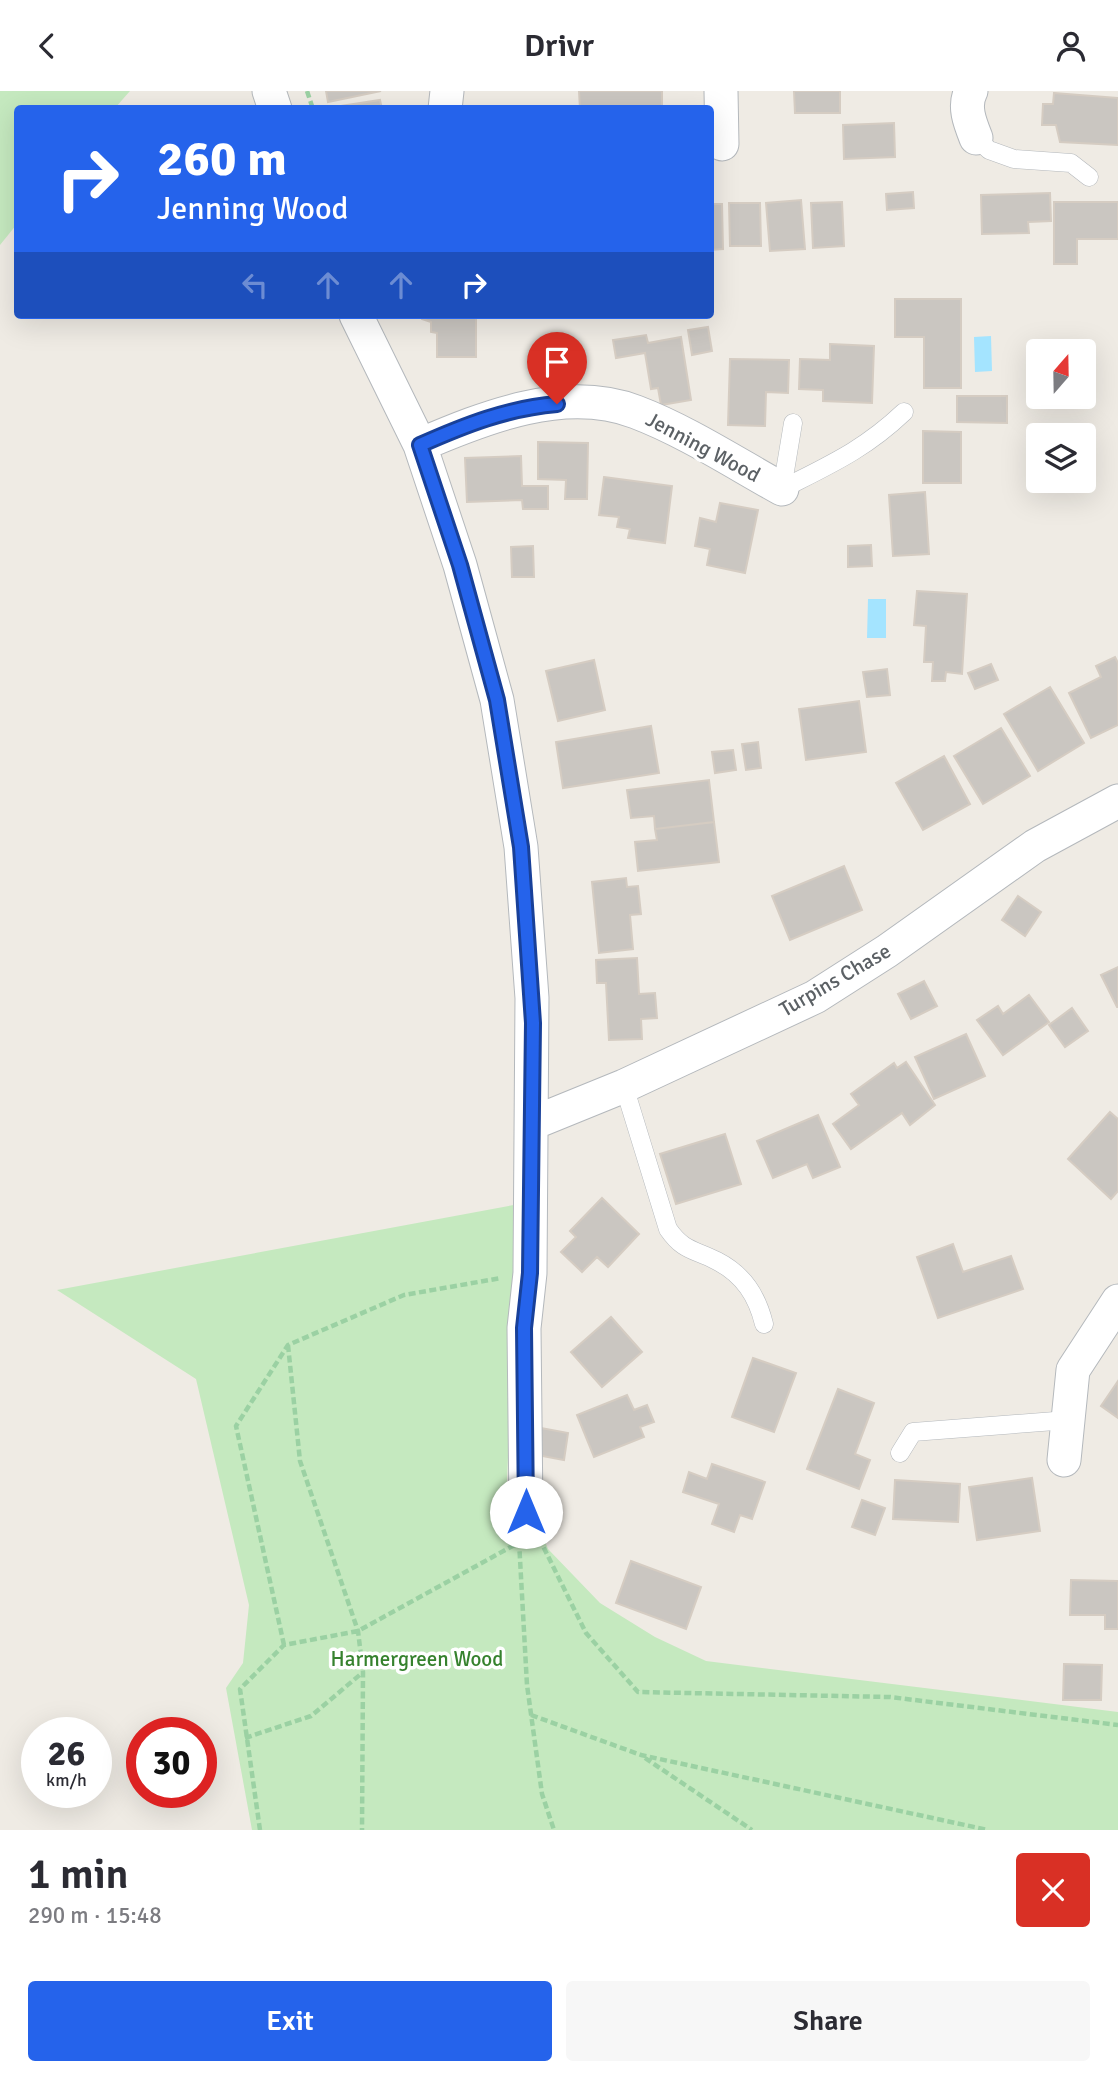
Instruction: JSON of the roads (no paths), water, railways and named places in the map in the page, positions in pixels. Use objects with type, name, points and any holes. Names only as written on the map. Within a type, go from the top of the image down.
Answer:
[{"type":"street","points":[[721,91],[722,144]]},
{"type":"street","points":[[971,91],[968,120],[976,138]]},
{"type":"street","points":[[358,319],[420,445],[460,565],[497,700],[521,847],[532,998],[533,1123],[530,1273],[524,1328],[522,1528]]},
{"type":"street","name":"Jenning Wood","points":[[420,445],[469,424],[539,405],[575,402],[604,405],[634,411],[659,422],[782,489]]},
{"type":"street","name":"Turpins Chase","points":[[533,1123],[624,1086],[815,997],[887,951],[1035,846],[1118,800]]},
{"type":"street","points":[[1064,1460],[1073,1370],[1118,1301]]},
{"type":"lane","points":[[976,138],[989,151],[1014,159],[1071,163],[1089,177]]},
{"type":"lane","points":[[782,489],[856,451],[904,412]]},
{"type":"lane","points":[[782,489],[793,423]]},
{"type":"lane","points":[[624,1086],[668,1229],[679,1244],[736,1273],[758,1302],[764,1324]]},
{"type":"lane","points":[[900,1453],[913,1432],[1068,1420]]},
{"type":"water","points":[[991,336],[992,371],[975,372],[974,337]]},
{"type":"water","points":[[868,599],[886,599],[886,638],[867,638]]},
{"type":"park label","name":"Harmergreen Wood","points":[[417,1659]]}]
